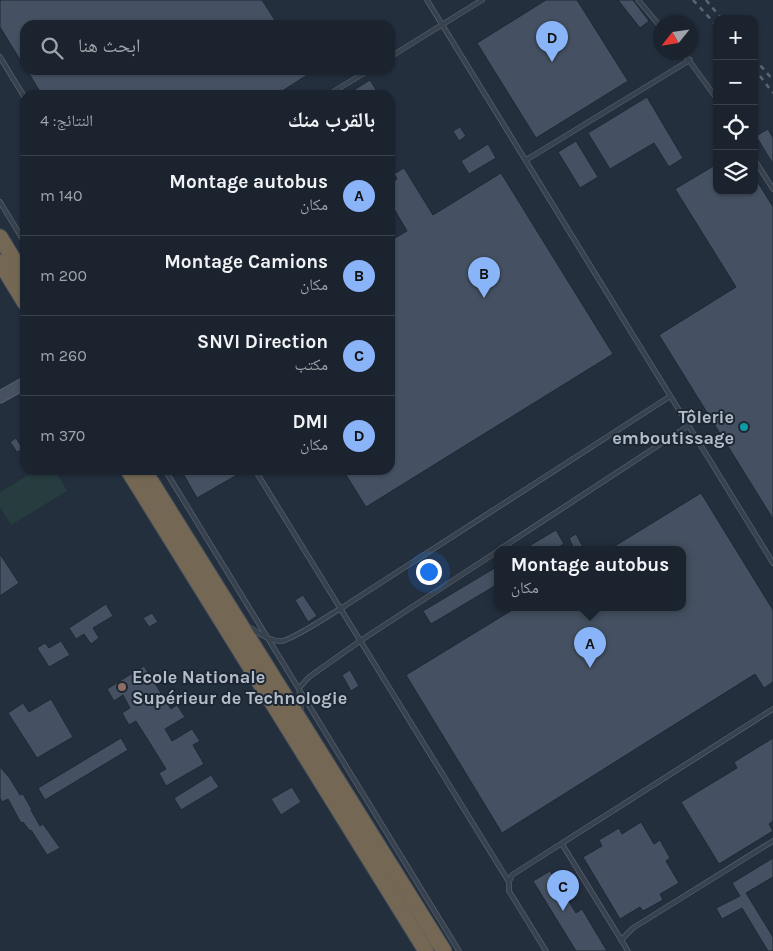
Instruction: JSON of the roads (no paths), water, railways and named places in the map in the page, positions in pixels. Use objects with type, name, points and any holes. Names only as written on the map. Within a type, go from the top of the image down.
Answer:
[{"type":"highway","points":[[0,238],[20,269]]},
{"type":"highway","points":[[0,262],[20,295]]},
{"type":"highway","points":[[131,475],[426,951]]},
{"type":"highway","points":[[147,475],[444,951]]},
{"type":"street","points":[[0,397],[20,386]]},
{"type":"lane","points":[[427,0],[669,397],[773,563]]},
{"type":"lane","points":[[395,54],[482,0]]},
{"type":"lane","points":[[638,0],[653,18]]},
{"type":"lane","points":[[0,58],[20,90]]},
{"type":"lane","points":[[526,160],[690,60],[713,93]]},
{"type":"lane","points":[[336,90],[361,75]]},
{"type":"lane","points":[[758,165],[773,189]]},
{"type":"lane","points":[[0,202],[20,235]]},
{"type":"lane","points":[[237,620],[268,638],[281,642],[295,636],[669,397]]},
{"type":"lane","points":[[505,546],[688,426]]},
{"type":"lane","points":[[168,475],[459,951]]},
{"type":"lane","points":[[257,475],[509,882]]},
{"type":"lane","points":[[303,724],[299,688],[309,677],[360,641],[494,553]]},
{"type":"lane","points":[[546,951],[509,891],[509,882],[512,876],[773,709]]},
{"type":"lane","points":[[621,940],[633,928],[773,841]]},
{"type":"lane","points":[[562,844],[628,951]]},
{"type":"railway","points":[[693,0],[713,22]]},
{"type":"railway","points":[[706,0],[719,15]]},
{"type":"railway","points":[[756,60],[773,80]]},
{"type":"railway","points":[[758,73],[773,93]]},
{"type":"place","name":"DMI","points":[[552,62]]},
{"type":"place","name":"Montage Camions","points":[[484,298]]},
{"type":"place","name":"Tôlerie emboutissage","points":[[744,427]]},
{"type":"place","name":"Montage autobus","points":[[590,668]]},
{"type":"place","name":"Ecole Nationale Supérieur de Technologie","points":[[122,687]]},
{"type":"place","name":"SNVI Direction","points":[[563,911]]}]
